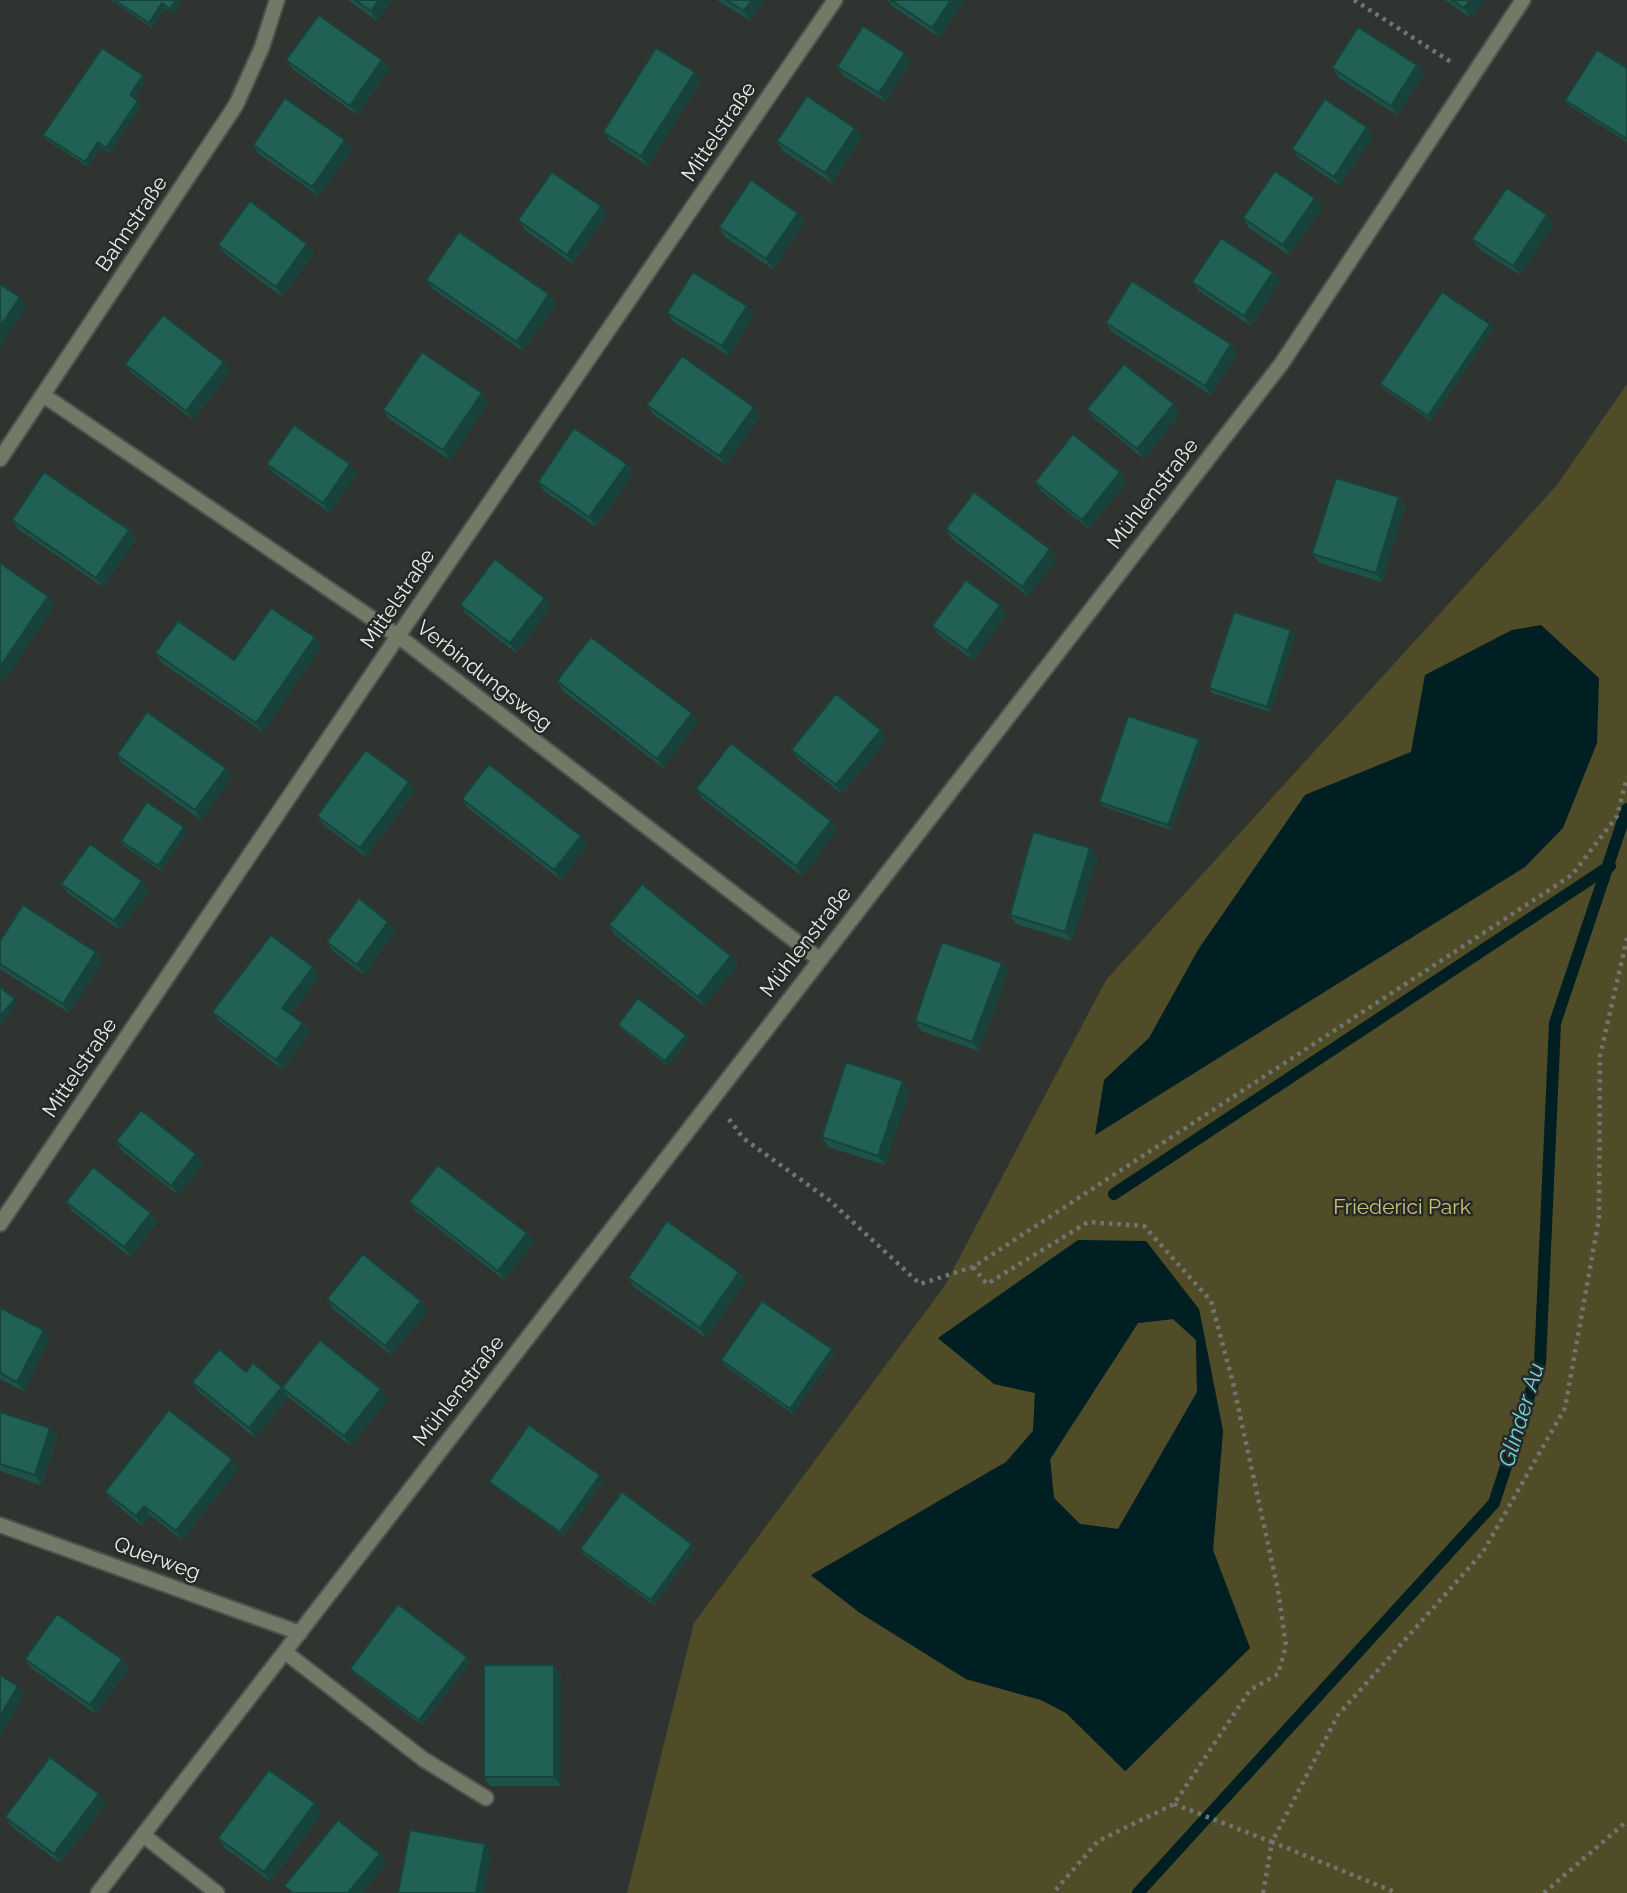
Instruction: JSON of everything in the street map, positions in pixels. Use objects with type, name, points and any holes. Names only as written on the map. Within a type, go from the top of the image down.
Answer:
[{"type":"street","name":"Bahnstraße","points":[[0,459],[236,105],[262,47],[277,0]]},
{"type":"street","name":"Mittelstraße","points":[[0,1224],[398,636],[835,0]]},
{"type":"street","name":"Mühlenstraße","points":[[98,1893],[1282,363],[1522,0]]},
{"type":"street","name":"Verbindungsweg","points":[[43,395],[398,636],[819,960]]},
{"type":"street","name":"Querweg","points":[[0,1525],[300,1633]]},
{"type":"street","points":[[285,1652],[423,1759],[486,1798]]},
{"type":"street","points":[[143,1835],[217,1893]]},
{"type":"path","points":[[1354,0],[1450,61],[1469,80]]},
{"type":"path","points":[[712,1098],[743,1138],[829,1200],[920,1284],[973,1267],[1572,875],[1617,817],[1627,777]]},
{"type":"path","points":[[1263,1893],[1272,1842],[1338,1715],[1483,1552],[1565,1408],[1599,1218],[1600,1056],[1627,938]]},
{"type":"path","points":[[973,1267],[987,1284],[1088,1222],[1144,1227],[1211,1301],[1233,1383],[1273,1564],[1286,1646],[1278,1674],[1250,1690],[1174,1804],[1098,1841],[1053,1893]]},
{"type":"path","points":[[1174,1804],[1397,1893]]},
{"type":"path","points":[[1544,1893],[1627,1821]]},
{"type":"green space","name":"Friederici Park","points":[[1627,384],[1627,1893],[627,1893],[694,1623],[944,1287],[1106,980],[1557,485]],"holes":[[[1425,675],[1525,867],[1104,1080],[1149,1038],[1198,950],[1305,795],[1411,752]],[[1199,1309],[1223,1431],[1213,1550],[1250,1648],[1126,1771],[1066,1713],[1041,1700],[966,1679],[861,1613],[811,1576],[1006,1462],[1033,1431],[1035,1393],[994,1384],[938,1338]]]},
{"type":"green space","points":[[1173,1319],[1196,1340],[1197,1392],[1118,1529],[1080,1524],[1054,1498],[1050,1460],[1138,1323]]},
{"type":"water","points":[[1541,625],[1599,678],[1597,743],[1563,828],[1525,867],[1095,1135],[1104,1080],[1149,1038],[1198,950],[1305,795],[1411,752],[1425,675],[1512,630]]},
{"type":"water","points":[[1078,1240],[1146,1241],[1199,1309],[1223,1431],[1213,1550],[1250,1648],[1125,1771],[1066,1713],[1041,1700],[966,1679],[860,1613],[811,1575],[1006,1462],[1033,1431],[1035,1393],[994,1384],[938,1338]],"holes":[[[1173,1319],[1196,1340],[1197,1392],[1118,1529],[1080,1524],[1054,1498],[1050,1459],[1138,1323]]]},
{"type":"building","points":[[114,0],[176,0],[170,9],[162,3],[149,23]]},
{"type":"building","points":[[355,0],[379,0],[371,11]]},
{"type":"building","points":[[726,0],[752,0],[744,11]]},
{"type":"building","points":[[891,0],[951,0],[932,28]]},
{"type":"building","points":[[1452,0],[1470,0],[1464,8]]},
{"type":"building","points":[[319,15],[382,60],[350,106],[286,60]]},
{"type":"building","points":[[863,26],[905,53],[879,93],[837,67]]},
{"type":"building","points":[[1358,27],[1417,65],[1391,106],[1332,68]]},
{"type":"building","points":[[102,48],[143,75],[130,95],[138,101],[106,148],[98,142],[85,162],[43,135]]},
{"type":"building","points":[[656,48],[695,72],[641,156],[603,132]]},
{"type":"building","points":[[1597,50],[1627,68],[1627,139],[1565,100]]},
{"type":"building","points":[[807,96],[855,128],[825,173],[777,141]]},
{"type":"building","points":[[285,98],[345,140],[312,187],[253,145]]},
{"type":"building","points":[[1325,99],[1367,127],[1334,177],[1292,149]]},
{"type":"building","points":[[1275,171],[1315,198],[1283,245],[1243,218]]},
{"type":"building","points":[[552,172],[601,206],[567,255],[518,220]]},
{"type":"building","points":[[751,180],[798,213],[766,259],[719,227]]},
{"type":"building","points":[[1507,188],[1547,215],[1513,266],[1472,239]]},
{"type":"building","points":[[250,201],[307,244],[276,287],[218,245]]},
{"type":"building","points":[[459,232],[549,294],[517,342],[426,280]]},
{"type":"building","points":[[1221,238],[1273,272],[1244,316],[1192,282]]},
{"type":"building","points":[[693,272],[747,306],[722,346],[667,313]]},
{"type":"building","points":[[1132,281],[1231,344],[1205,386],[1106,323]]},
{"type":"building","points":[[0,284],[20,297],[0,327]]},
{"type":"building","points":[[1442,292],[1490,324],[1428,416],[1380,384]]},
{"type":"building","points":[[163,315],[224,362],[186,411],[125,364]]},
{"type":"building","points":[[422,352],[482,393],[443,450],[383,410]]},
{"type":"building","points":[[682,356],[754,407],[719,456],[647,405]]},
{"type":"building","points":[[1124,364],[1174,404],[1137,449],[1087,409]]},
{"type":"building","points":[[294,425],[350,464],[323,503],[267,464]]},
{"type":"building","points":[[574,428],[627,464],[589,517],[538,482]]},
{"type":"building","points":[[1073,434],[1120,472],[1082,520],[1035,482]]},
{"type":"building","points":[[44,472],[129,530],[96,578],[12,520]]},
{"type":"building","points":[[1336,478],[1399,497],[1376,573],[1312,554]]},
{"type":"building","points":[[974,492],[1050,549],[1022,587],[946,529]]},
{"type":"building","points":[[495,559],[545,598],[510,643],[460,605]]},
{"type":"building","points":[[0,563],[48,596],[0,667]]},
{"type":"building","points":[[966,580],[1000,605],[967,651],[932,626]]},
{"type":"building","points":[[271,608],[315,637],[256,723],[155,653],[178,621],[234,660]]},
{"type":"building","points":[[1234,612],[1291,630],[1267,707],[1209,688]]},
{"type":"building","points":[[591,637],[692,713],[657,759],[557,681]]},
{"type":"building","points":[[836,694],[881,730],[836,785],[791,750]]},
{"type":"building","points":[[147,712],[226,768],[195,810],[117,755]]},
{"type":"building","points":[[1128,716],[1199,739],[1168,825],[1099,802]]},
{"type":"building","points":[[731,743],[831,821],[796,866],[696,789]]},
{"type":"building","points":[[366,750],[409,782],[360,848],[317,816]]},
{"type":"building","points":[[489,764],[581,836],[554,870],[462,799]]},
{"type":"building","points":[[147,802],[184,827],[158,866],[121,841]]},
{"type":"building","points":[[1033,832],[1090,848],[1065,932],[1010,915]]},
{"type":"building","points":[[90,844],[142,881],[114,921],[61,884]]},
{"type":"building","points":[[642,884],[731,956],[698,997],[609,925]]},
{"type":"building","points":[[359,898],[388,922],[357,965],[327,942]]},
{"type":"building","points":[[23,905],[96,952],[63,1004],[0,964],[0,941]]},
{"type":"building","points":[[271,935],[313,967],[282,1008],[303,1023],[276,1060],[212,1012]]},
{"type":"building","points":[[942,942],[1002,963],[972,1042],[915,1021]]},
{"type":"building","points":[[0,987],[15,999],[0,1016]]},
{"type":"building","points":[[638,998],[686,1035],[665,1061],[618,1025]]},
{"type":"building","points":[[846,1062],[903,1081],[878,1156],[822,1137]]},
{"type":"building","points":[[141,1110],[196,1154],[171,1186],[116,1141]]},
{"type":"building","points":[[438,1165],[527,1233],[498,1271],[409,1202]]},
{"type":"building","points":[[93,1167],[151,1213],[124,1247],[66,1202]]},
{"type":"building","points":[[667,1221],[739,1272],[700,1328],[628,1278]]},
{"type":"building","points":[[363,1254],[421,1301],[385,1346],[327,1299]]},
{"type":"building","points":[[762,1301],[832,1349],[790,1409],[721,1360]]},
{"type":"building","points":[[0,1308],[44,1330],[17,1382],[0,1373]]},
{"type":"building","points":[[320,1340],[381,1389],[344,1436],[282,1388]]},
{"type":"building","points":[[219,1349],[246,1372],[253,1363],[282,1387],[249,1428],[192,1382]]},
{"type":"building","points":[[169,1410],[232,1459],[176,1531],[144,1506],[136,1516],[105,1492]]},
{"type":"building","points":[[0,1412],[50,1428],[35,1475],[0,1464]]},
{"type":"building","points":[[529,1425],[600,1475],[560,1532],[489,1482]]},
{"type":"building","points":[[622,1492],[692,1544],[651,1600],[580,1549]]},
{"type":"building","points":[[398,1604],[467,1657],[419,1720],[350,1669]]},
{"type":"building","points":[[57,1614],[122,1659],[90,1705],[25,1659]]},
{"type":"building","points":[[484,1665],[554,1665],[554,1777],[484,1777]]},
{"type":"building","points":[[0,1675],[18,1686],[0,1716]]},
{"type":"building","points":[[50,1757],[99,1794],[54,1854],[5,1817]]},
{"type":"building","points":[[269,1770],[315,1803],[264,1872],[218,1838]]},
{"type":"building","points":[[338,1820],[380,1854],[348,1893],[293,1893],[284,1886]]},
{"type":"building","points":[[410,1830],[485,1844],[476,1893],[398,1893]]},
{"type":"waterway","name":"Glinder Au","points":[[1138,1893],[1494,1503],[1540,1363],[1555,1023],[1627,809]]},
{"type":"waterway","points":[[1114,1194],[1610,866]]}]
